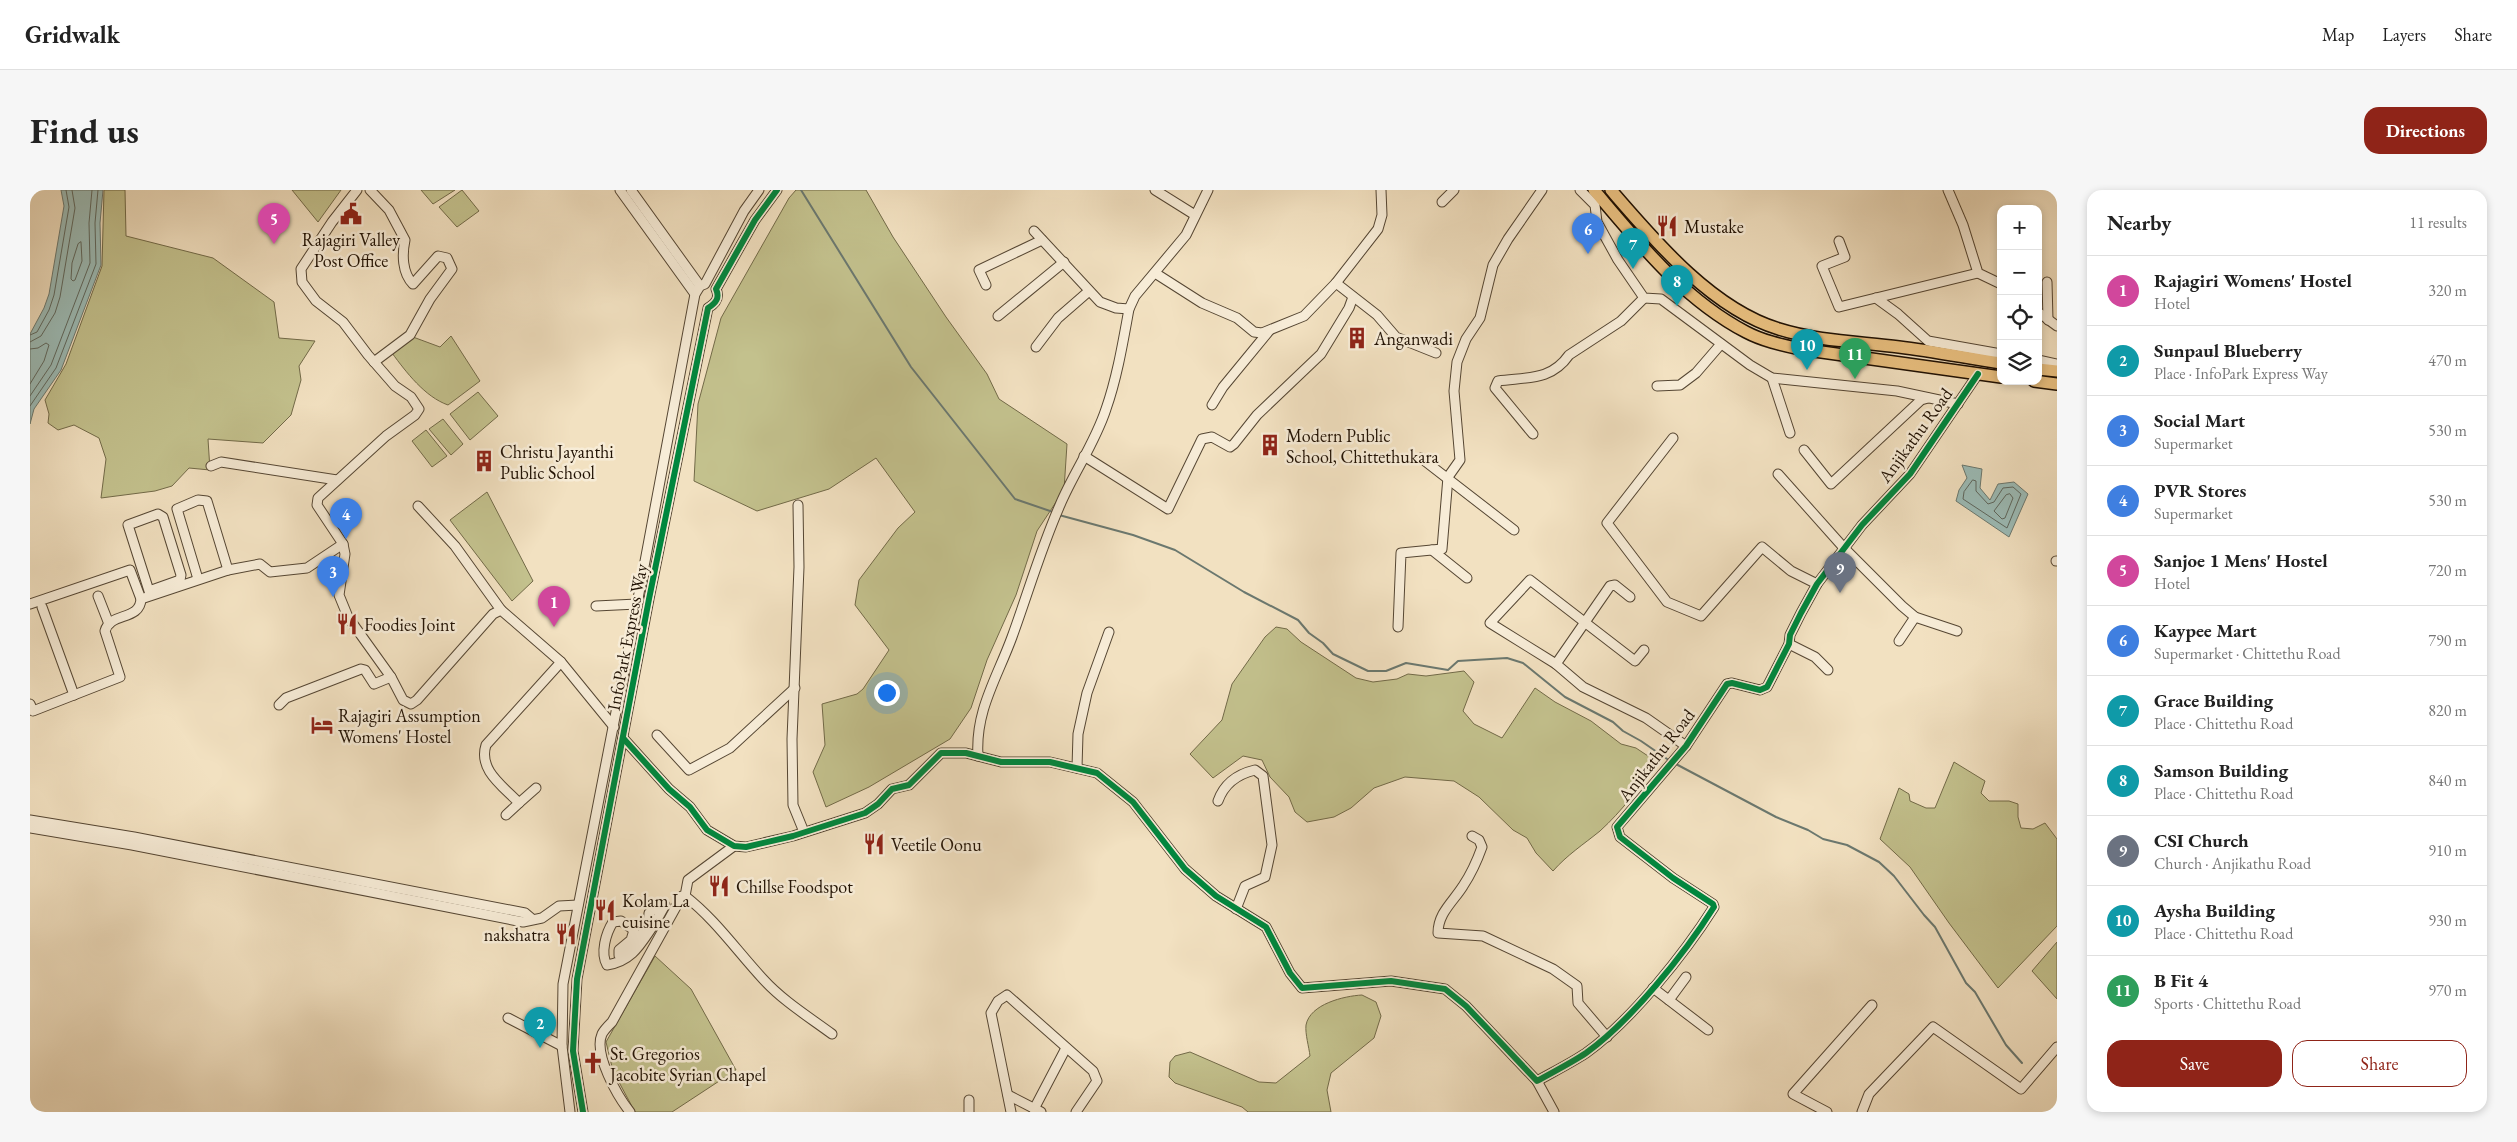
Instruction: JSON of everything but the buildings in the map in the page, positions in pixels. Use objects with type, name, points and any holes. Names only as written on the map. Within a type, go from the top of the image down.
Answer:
[{"type":"main road","points":[[1594,190],[1598,203],[1680,287],[1722,318],[1747,333],[1771,342],[1800,349],[1997,376]]},
{"type":"main road","points":[[1598,203],[1612,191],[1690,276],[1732,306],[1771,326],[1809,336],[1997,362]]},
{"type":"main road","points":[[2042,369],[2057,371]]},
{"type":"main road","points":[[2042,382],[2057,384]]},
{"type":"street","points":[[357,190],[332,222],[302,269],[302,282],[316,301],[343,322],[374,362],[395,386],[410,397],[419,409],[321,493],[317,501],[343,544],[345,554],[339,595],[348,617],[391,677],[403,700],[411,704],[417,700],[493,614],[501,610]]},
{"type":"street","points":[[370,190],[388,210],[405,240],[402,251],[407,278],[413,284],[438,256],[447,258],[452,270],[430,299],[410,335],[374,362]]},
{"type":"street","points":[[620,190],[700,306],[708,308]]},
{"type":"street","points":[[631,190],[700,286]]},
{"type":"street","name":"InfoPark Express Way","points":[[570,1112],[562,1046],[562,984],[614,727],[695,297],[700,286],[705,284],[744,212],[759,190]]},
{"type":"street","name":"InfoPark Express Way","points":[[583,1112],[573,1051],[577,979],[708,308],[718,298],[716,289],[755,220],[777,190]]},
{"type":"street","points":[[1155,190],[1195,215]]},
{"type":"street","points":[[978,756],[977,740],[982,710],[1059,507],[1106,408],[1129,309],[1135,296],[1186,235],[1208,190]]},
{"type":"street","points":[[1155,273],[1202,304],[1237,318],[1254,332],[1269,331],[1304,316],[1336,283],[1378,229],[1382,215],[1381,190]]},
{"type":"street","points":[[1442,202],[1454,190]]},
{"type":"street","points":[[1398,628],[1401,553],[1442,549],[1448,477],[1460,460],[1454,391],[1457,362],[1466,339],[1480,318],[1493,265],[1508,239],[1542,190]]},
{"type":"street","points":[[1580,190],[1598,203],[1597,222],[1618,260],[1644,298]]},
{"type":"street","points":[[1948,190],[1963,224],[1978,273]]},
{"type":"street","points":[[1034,231],[1089,291],[1104,304],[1116,308],[1129,309]]},
{"type":"street","points":[[986,286],[979,270],[1042,240]]},
{"type":"street","points":[[1839,241],[1845,257],[1822,266],[1838,307],[1978,273],[1997,282]]},
{"type":"street","points":[[998,316],[1064,262]]},
{"type":"street","points":[[2047,282],[2048,320]]},
{"type":"street","points":[[1336,283],[1377,315],[1396,338],[1436,353]]},
{"type":"street","points":[[1036,347],[1058,318],[1089,291]]},
{"type":"street","points":[[1084,456],[1168,509],[1202,439],[1212,437],[1230,447],[1234,444],[1257,416],[1306,371],[1321,354],[1349,308],[1353,297]]},
{"type":"street","points":[[1533,434],[1495,388],[1498,382],[1550,374],[1569,355],[1622,321],[1644,298],[1661,299],[1721,344],[1772,378],[1889,390],[1958,404]]},
{"type":"street","points":[[1876,298],[1898,314],[1928,341],[1997,353]]},
{"type":"street","points":[[2042,315],[2057,326]]},
{"type":"street","points":[[1212,405],[1223,387],[1269,331]]},
{"type":"street","points":[[1657,386],[1680,385],[1696,373],[1721,344]]},
{"type":"street","points":[[2042,361],[2057,364]]},
{"type":"street","name":"Anjikathu Road","points":[[1536,1081],[1586,1053],[1607,1037],[1671,967],[1714,907],[1620,837],[1617,829],[1686,746],[1727,684],[1732,683],[1760,690],[1767,687],[1789,644],[1801,613],[1817,584],[1862,526],[1910,474],[1978,374]]},
{"type":"street","points":[[1772,378],[1790,433]]},
{"type":"street","points":[[1804,450],[1831,484],[1921,400],[1928,398]]},
{"type":"street","points":[[1673,438],[1607,523],[1667,602],[1702,616],[1762,546],[1791,571],[1817,584]]},
{"type":"street","points":[[1421,458],[1448,477],[1514,530]]},
{"type":"street","points":[[211,466],[221,462],[337,480]]},
{"type":"street","points":[[1778,474],[1844,548],[1915,617],[1957,631]]},
{"type":"street","points":[[198,579],[177,510],[198,500],[207,501],[228,570]]},
{"type":"street","points":[[798,505],[799,566],[793,805],[804,832]]},
{"type":"street","points":[[418,506],[455,546],[501,610],[561,662],[614,727]]},
{"type":"street","points":[[141,599],[180,580],[181,575],[163,517],[158,514],[128,525],[150,593]]},
{"type":"street","points":[[150,593],[228,570],[260,564],[270,572],[307,568],[343,544]]},
{"type":"street","points":[[1432,550],[1467,578]]},
{"type":"street","points":[[30,604],[130,570],[141,599],[141,606],[136,612],[109,624],[105,632],[120,677],[32,711],[30,704]]},
{"type":"street","points":[[1644,650],[1635,661],[1530,580],[1490,623],[1556,664],[1583,686],[1646,718],[1686,746]]},
{"type":"street","points":[[1556,664],[1612,585],[1615,585],[1630,597]]},
{"type":"street","points":[[98,596],[109,624]]},
{"type":"street","points":[[596,606],[637,604]]},
{"type":"street","points":[[42,608],[74,695]]},
{"type":"street","points":[[1899,641],[1915,617]]},
{"type":"street","points":[[1077,768],[1078,734],[1087,693],[1108,632]]},
{"type":"street","points":[[1789,644],[1815,657],[1828,670]]},
{"type":"street","points":[[519,803],[484,764],[484,754],[493,736],[561,662]]},
{"type":"street","points":[[279,704],[286,698],[360,669],[365,670],[374,684],[391,677]]},
{"type":"street","points":[[657,735],[689,770],[730,748],[795,688]]},
{"type":"street","points":[[623,738],[669,789],[690,807],[707,830],[734,846],[746,847],[829,826],[864,813],[878,804],[892,789],[909,785],[941,753],[966,753],[1000,762],[1050,762],[1097,773],[1127,796],[1185,868],[1216,896],[1266,927],[1290,973],[1302,988],[1392,981],[1445,989],[1466,1006],[1536,1081],[1554,1112]]},
{"type":"street","points":[[1218,801],[1222,791],[1230,782],[1248,772],[1255,770],[1263,776],[1272,845],[1265,877],[1245,886],[1236,909]]},
{"type":"street","points":[[506,815],[536,788]]},
{"type":"street","points":[[30,820],[134,837],[525,913],[532,919]]},
{"type":"street","points":[[30,828],[132,845],[523,922],[548,916],[559,906],[578,905]]},
{"type":"street","points":[[1472,836],[1479,840],[1482,847],[1464,885],[1438,921],[1438,932],[1483,936],[1553,968],[1577,986],[1578,1003],[1607,1037]]},
{"type":"street","points":[[685,896],[688,880],[734,846]]},
{"type":"street","points":[[630,1112],[622,1102],[606,1067],[601,1053],[602,1035],[612,1022],[659,924],[665,905],[660,904],[649,913],[648,926],[624,956],[619,955],[619,950],[631,940],[634,930],[621,921],[613,922],[607,932],[604,960],[606,965],[627,960],[633,955],[659,924],[682,896],[685,896]]},
{"type":"street","points":[[685,896],[704,911],[764,980],[832,1034]]},
{"type":"street","points":[[1669,1000],[1686,977]]},
{"type":"street","points":[[1652,988],[1708,1030]]},
{"type":"street","points":[[1011,1112],[992,1013],[998,1001],[1007,995],[1093,1072],[1097,1081],[1076,1112]]},
{"type":"street","points":[[1821,1111],[1792,1094],[1872,1005]]},
{"type":"street","points":[[508,1018],[562,1046]]},
{"type":"street","points":[[1862,1112],[1869,1094],[1933,1027],[2021,1089],[2057,1047]]},
{"type":"street","points":[[1008,1095],[1037,1110],[1066,1048]]},
{"type":"street","points":[[968,1100],[968,1112]]},
{"type":"shaded area","points":[[104,190],[125,190],[126,236],[213,258],[274,302],[279,338],[315,341],[299,366],[301,380],[291,415],[263,443],[208,439],[210,470],[189,468],[172,486],[155,491],[101,498],[106,459],[99,438],[74,425],[58,430],[48,423],[49,414],[45,400],[66,364],[102,266]]},
{"type":"shaded area","points":[[292,190],[341,190],[318,222]]},
{"type":"shaded area","points":[[421,190],[455,190],[433,204]]},
{"type":"shaded area","points":[[462,190],[479,211],[457,227],[439,207]]},
{"type":"shaded area","points":[[796,190],[866,190],[893,237],[946,317],[987,374],[999,399],[1067,444],[1064,490],[1037,531],[1016,595],[987,660],[971,708],[950,739],[869,787],[826,807],[813,772],[825,745],[822,704],[857,694],[863,689],[889,650],[855,605],[859,580],[898,528],[915,512],[876,458],[829,489],[757,511],[694,481],[698,404],[721,318],[789,198]]},
{"type":"shaded area","points":[[451,336],[480,381],[448,405],[424,390],[392,353],[413,337],[440,347]]},
{"type":"shaded area","points":[[478,392],[498,416],[470,440],[450,414]]},
{"type":"shaded area","points":[[443,419],[463,444],[451,455],[429,429]]},
{"type":"shaded area","points":[[426,430],[447,456],[432,467],[412,441]]},
{"type":"shaded area","points":[[487,492],[533,581],[512,601],[450,520]]},
{"type":"shaded area","points":[[1276,627],[1287,629],[1301,642],[1356,678],[1373,682],[1397,679],[1408,674],[1426,676],[1464,671],[1474,682],[1463,711],[1474,724],[1502,738],[1535,688],[1555,702],[1591,721],[1621,744],[1636,748],[1657,762],[1616,815],[1553,871],[1536,853],[1527,838],[1513,830],[1479,797],[1454,781],[1405,777],[1374,788],[1351,808],[1334,817],[1307,822],[1295,812],[1289,797],[1270,777],[1262,760],[1243,756],[1213,778],[1190,754],[1222,720],[1232,684],[1265,637]]},
{"type":"shaded area","points":[[1954,762],[1985,781],[1981,793],[1989,801],[2009,801],[2018,804],[2018,817],[2021,828],[2033,829],[2045,823],[2057,839],[2057,926],[1998,988],[1910,867],[1880,839],[1899,788],[1909,794],[1910,801],[1926,808],[1935,808]]},
{"type":"shaded area","points":[[2057,942],[2057,999],[2032,971]]},
{"type":"shaded area","points":[[655,956],[691,989],[736,1070],[672,1112],[635,1112],[613,1071],[606,1042]]},
{"type":"shaded area","points":[[1362,995],[1376,1002],[1381,1016],[1374,1038],[1331,1073],[1327,1090],[1331,1112],[1248,1112],[1242,1107],[1175,1083],[1169,1077],[1170,1062],[1175,1056],[1190,1052],[1259,1082],[1276,1083],[1310,1056],[1306,1025],[1314,1012],[1337,999]]},
{"type":"water","points":[[61,190],[103,190],[100,223],[101,265],[61,370],[34,409],[30,424],[30,334],[49,294],[64,206]]},
{"type":"water","points":[[1962,465],[1982,469],[1980,488],[1990,500],[1998,484],[2014,482],[2028,494],[2009,537],[1956,501],[1959,490],[1967,478]]},
{"type":"waterway","points":[[801,190],[911,367],[1015,499],[1053,512]]},
{"type":"waterway","points":[[1059,515],[1133,535],[1175,550],[1244,592],[1298,620],[1309,633],[1323,643],[1333,654],[1368,671],[1386,671],[1406,663],[1448,670],[1458,661],[1507,658],[1523,663],[1565,697],[1613,722],[1623,731],[1670,761]]},
{"type":"waterway","points":[[1674,763],[1776,817],[1808,830],[1823,839],[1847,845],[1879,862],[1894,876],[1935,927],[1966,983],[1975,992],[2006,1045],[2022,1063]]},
{"type":"cycle path","points":[[583,1112],[573,1051],[577,979],[649,599],[708,308],[716,300],[718,295],[716,289],[755,220],[777,190]]},
{"type":"cycle path","points":[[623,738],[669,789],[690,807],[707,830],[734,846],[746,847],[793,836],[865,813],[878,804],[892,789],[909,785],[941,753],[966,753],[1001,762],[1050,762],[1097,773],[1133,802],[1185,869],[1216,896],[1266,927],[1290,973],[1302,988],[1391,981],[1445,989],[1466,1006],[1537,1081],[1586,1053],[1621,1023],[1673,965],[1714,907],[1713,904],[1673,878],[1620,837],[1617,827],[1686,746],[1727,684],[1732,683],[1760,690],[1767,687],[1789,644],[1790,635],[1817,584],[1862,525],[1910,474],[1978,374]]},
{"type":"place","name":"Rajagiri Valley Post Office","points":[[351,214]]},
{"type":"place","name":"Mustake","points":[[1667,226]]},
{"type":"place","name":"Sanjoe 1 Mens' Hostel","points":[[274,244]]},
{"type":"place","name":"Kaypee Mart","points":[[1588,254]]},
{"type":"place","name":"Grace Building","points":[[1633,269]]},
{"type":"place","name":"Samson Building","points":[[1677,306]]},
{"type":"place","name":"Anganwadi","points":[[1357,338]]},
{"type":"place","name":"Aysha Building","points":[[1807,370]]},
{"type":"place","name":"B Fit 4","points":[[1855,379]]},
{"type":"place","name":"Modern Public School, Chittethukara","points":[[1270,445]]},
{"type":"place","name":"Christu Jayanthi Public School","points":[[484,461]]},
{"type":"place","name":"PVR Stores","points":[[346,539]]},
{"type":"place","name":"CSI Church","points":[[1840,593]]},
{"type":"place","name":"Social Mart","points":[[333,597]]},
{"type":"place","name":"Foodies Joint","points":[[347,624]]},
{"type":"place","name":"Rajagiri Womens' Hostel","points":[[554,627]]},
{"type":"place","name":"Rajagiri Assumption Womens' Hostel","points":[[322,725]]},
{"type":"place","name":"Veetile Oonu","points":[[874,844]]},
{"type":"place","name":"Chillse Foodspot","points":[[719,886]]},
{"type":"place","name":"Kolam La cuisine","points":[[605,910]]},
{"type":"place","name":"nakshatra","points":[[566,934]]},
{"type":"place","name":"Sunpaul Blueberry","points":[[540,1048]]},
{"type":"place","name":"St. Gregorios Jacobite Syrian Chapel","points":[[593,1063]]}]
